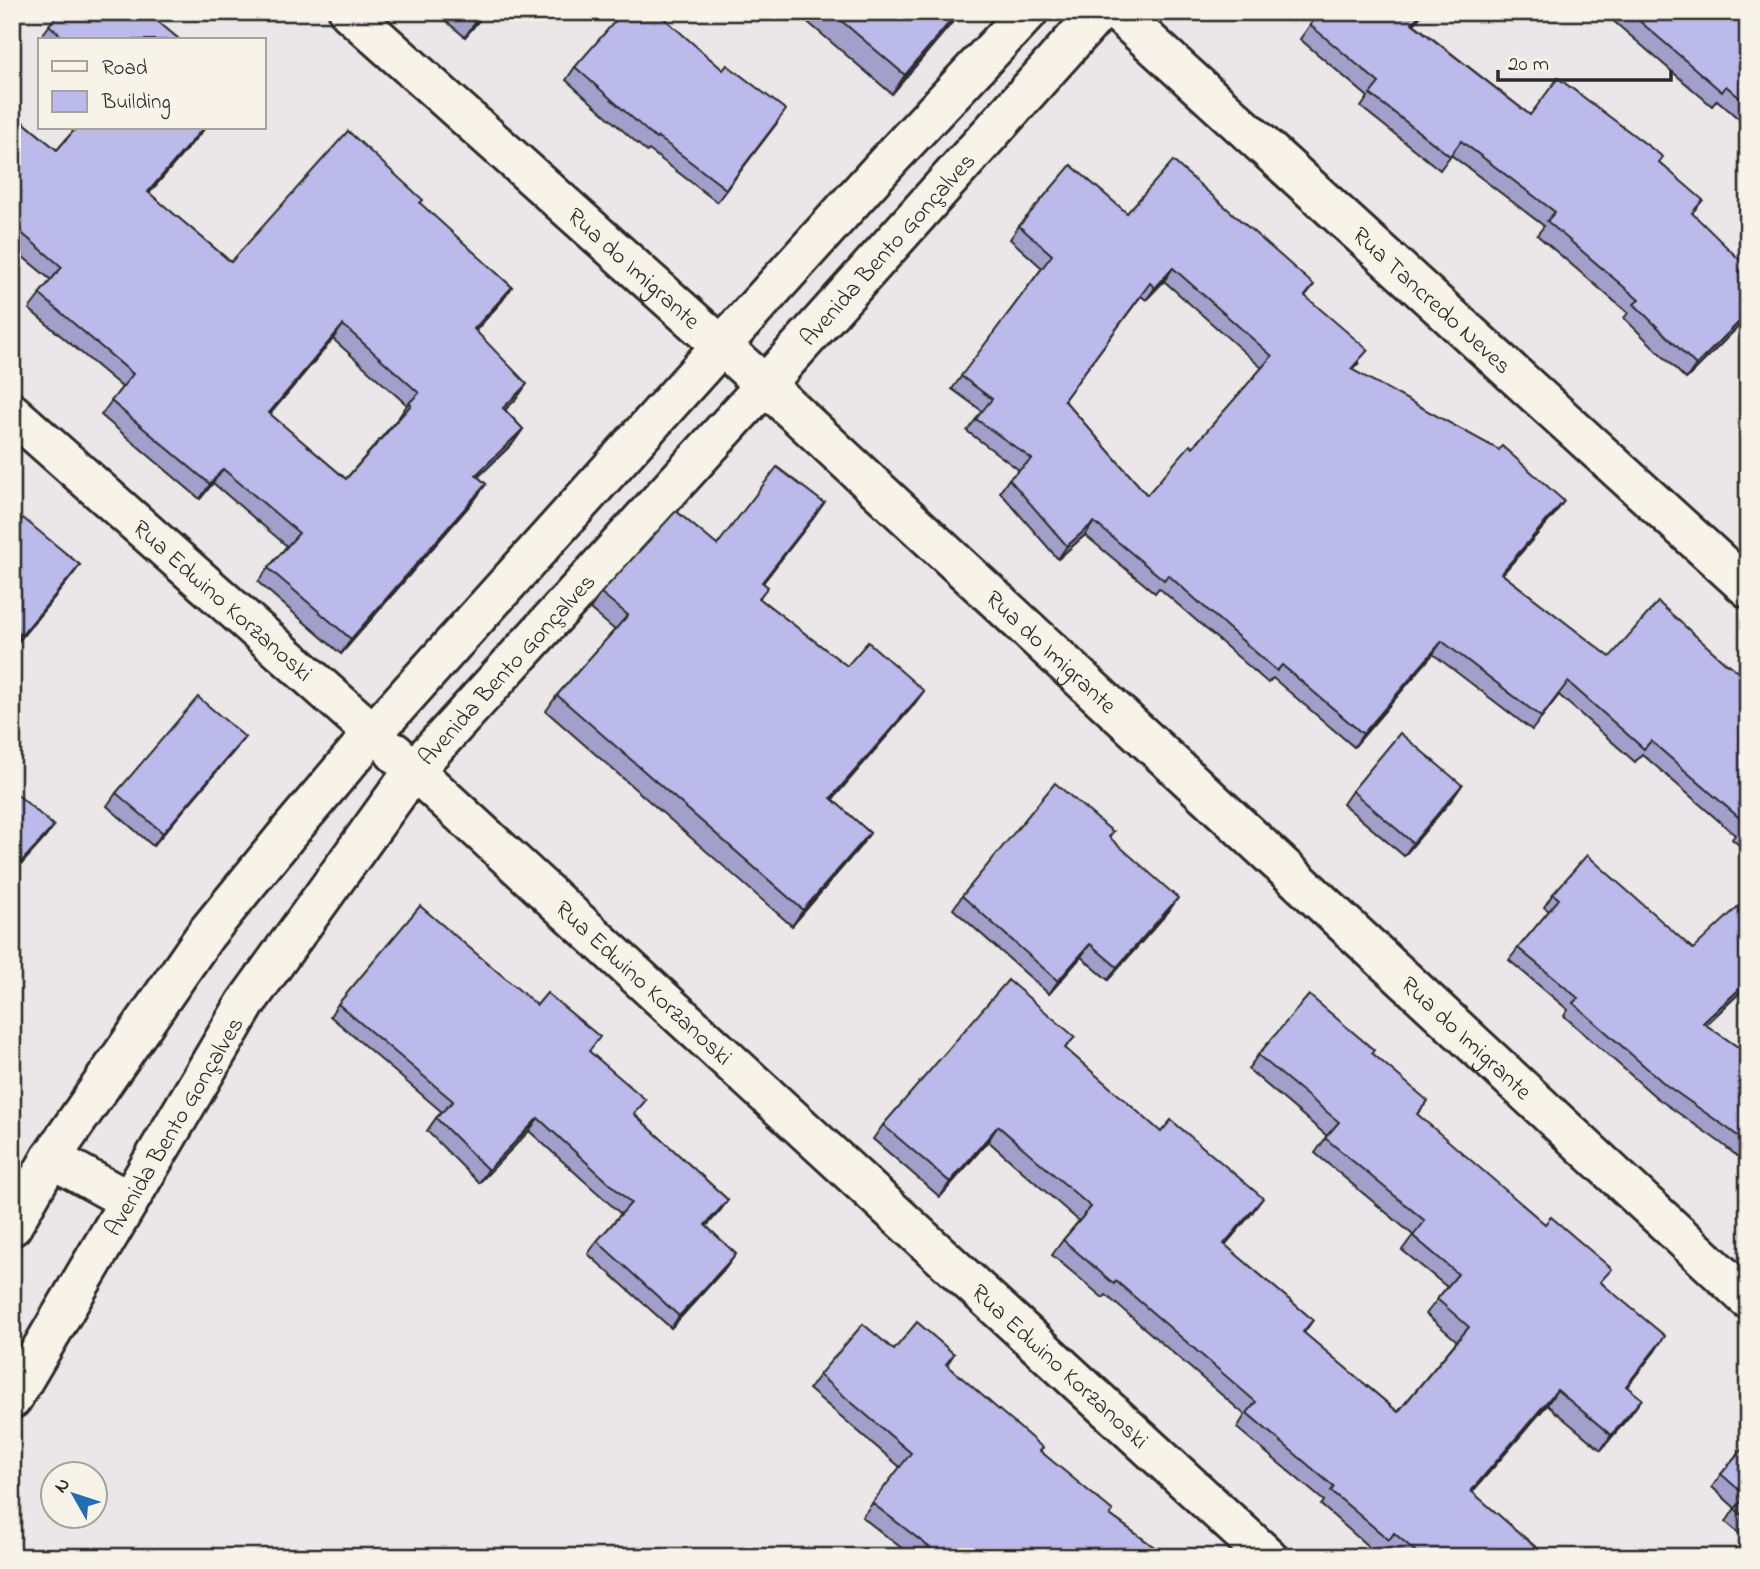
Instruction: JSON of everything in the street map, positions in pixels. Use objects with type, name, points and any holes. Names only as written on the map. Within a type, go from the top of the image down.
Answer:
[{"type":"street","name":"Rua do Imigrante","points":[[349,12],[765,385],[1748,1299]]},
{"type":"street","points":[[12,1226],[51,1158],[206,934],[373,733],[720,347],[1028,12]]},
{"type":"street","name":"Avenida Bento Gonçalves","points":[[12,1399],[246,1003],[414,770],[765,385],[1099,12]]},
{"type":"street","name":"Rua Tancredo Neves","points":[[1117,12],[1748,588]]},
{"type":"street","name":"Rua Edwino Korzanoski","points":[[12,413],[414,770],[1268,1557]]},
{"type":"street","points":[[51,1158],[129,1201]]},
{"type":"building","points":[[60,12],[163,12],[156,20],[178,38],[64,38],[49,25]]},
{"type":"building","points":[[463,12],[484,12],[475,22]]},
{"type":"building","points":[[623,12],[657,12],[723,70],[727,65],[786,110],[726,189],[658,137],[656,139],[575,67]]},
{"type":"building","points":[[831,12],[958,12],[905,75]]},
{"type":"building","points":[[1321,12],[1422,12],[1412,23],[1530,115],[1558,78],[1663,157],[1659,162],[1703,200],[1692,213],[1748,268],[1748,313],[1696,365],[1634,304],[1639,300],[1547,221],[1555,212],[1461,141],[1450,156],[1370,94],[1379,83],[1310,25]]},
{"type":"building","points":[[1629,12],[1748,12],[1748,105],[1726,86],[1722,92]]},
{"type":"building","points":[[12,113],[57,150],[74,130],[201,130],[148,192],[231,262],[348,131],[423,200],[420,203],[512,287],[474,329],[527,384],[503,408],[523,429],[476,475],[486,484],[351,639],[268,568],[299,533],[223,469],[210,484],[111,401],[133,374],[39,294],[62,267],[12,225]],"holes":[[[343,325],[419,393],[409,403],[411,405],[346,479],[269,413]]]},
{"type":"building","points":[[1173,161],[1314,285],[1305,296],[1368,350],[1351,369],[1499,450],[1502,446],[1564,501],[1501,573],[1610,657],[1658,602],[1748,680],[1748,832],[1741,826],[1744,822],[1651,741],[1644,749],[1568,682],[1541,717],[1442,641],[1363,734],[1282,665],[1277,671],[1168,575],[1164,580],[1094,522],[1067,546],[1009,479],[1032,459],[976,419],[992,399],[961,376],[1052,255],[1019,226],[1071,165],[1127,213]],"holes":[[[1173,268],[1272,356],[1193,447],[1190,445],[1147,495],[1064,400],[1150,283],[1155,288]]]},
{"type":"building","points":[[777,467],[824,503],[762,582],[768,587],[759,598],[847,666],[868,642],[924,691],[831,798],[870,833],[803,910],[557,695],[628,615],[601,593],[676,511],[717,545]]},
{"type":"building","points":[[12,515],[19,522],[23,518],[80,565],[21,636],[12,628]]},
{"type":"building","points":[[198,697],[245,737],[163,833],[116,793]]},
{"type":"building","points":[[1400,733],[1462,785],[1413,843],[1352,791]]},
{"type":"building","points":[[1055,783],[1113,832],[1109,837],[1178,898],[1117,967],[1090,944],[1058,981],[962,896]]},
{"type":"building","points":[[12,790],[54,826],[12,872]]},
{"type":"building","points":[[1587,855],[1693,949],[1748,897],[1748,981],[1703,1023],[1748,1054],[1748,1144],[1666,1085],[1573,1003],[1578,998],[1518,948],[1559,899],[1553,894]]},
{"type":"building","points":[[420,906],[537,1005],[547,993],[600,1037],[589,1051],[646,1100],[634,1114],[728,1200],[705,1225],[736,1254],[679,1316],[597,1241],[631,1203],[538,1118],[488,1170],[436,1118],[453,1101],[338,1004]]},
{"type":"building","points":[[1008,980],[1075,1037],[1065,1048],[1161,1132],[1171,1120],[1263,1198],[1224,1244],[1313,1320],[1303,1332],[1398,1412],[1469,1327],[1437,1299],[1458,1274],[1413,1236],[1425,1221],[1325,1138],[1339,1122],[1258,1055],[1309,995],[1374,1050],[1372,1053],[1428,1101],[1417,1114],[1545,1224],[1551,1217],[1612,1269],[1600,1282],[1665,1336],[1626,1386],[1642,1399],[1611,1435],[1557,1390],[1471,1491],[1547,1557],[1422,1557],[1394,1533],[1389,1540],[1331,1491],[1334,1487],[1247,1413],[1256,1402],[1116,1281],[1114,1284],[1063,1240],[1091,1207],[998,1126],[950,1182],[883,1125]]},
{"type":"building","points":[[917,1322],[954,1354],[946,1364],[1043,1448],[1040,1451],[1113,1511],[1110,1515],[1168,1557],[942,1557],[872,1503],[911,1453],[819,1375],[863,1324],[894,1350]]},
{"type":"building","points":[[1748,1443],[1748,1520],[1735,1509],[1746,1496],[1721,1474]]}]
